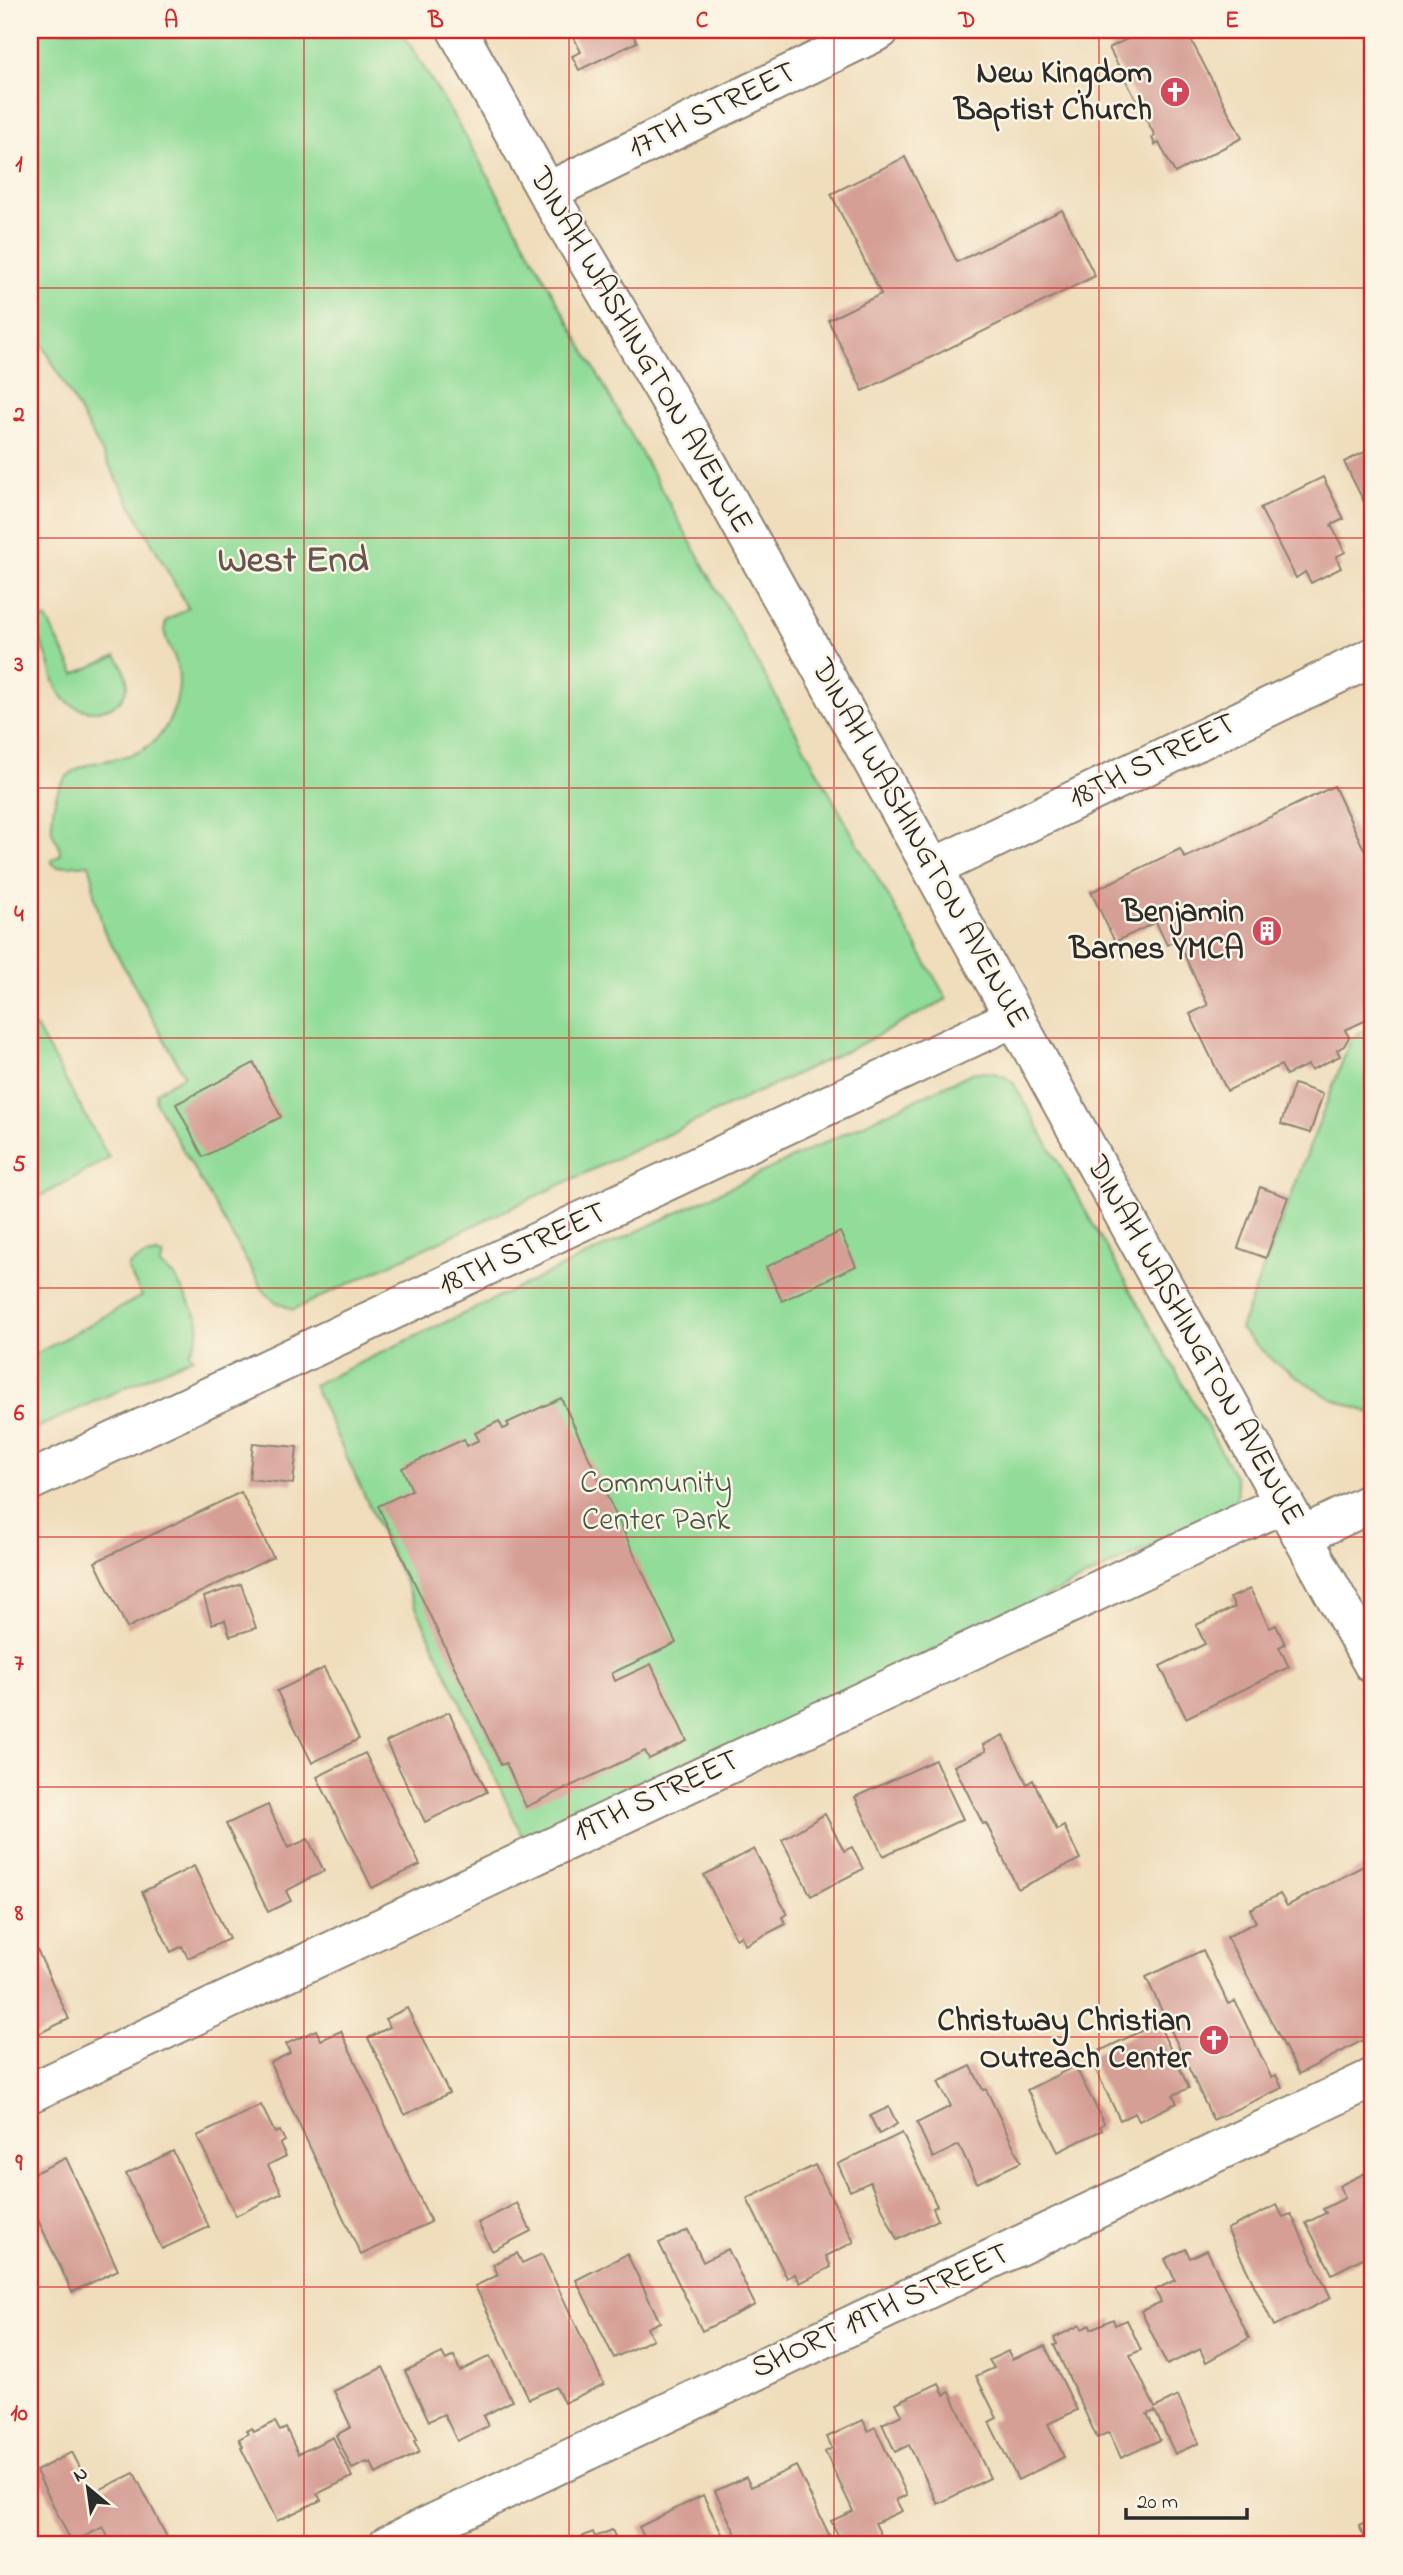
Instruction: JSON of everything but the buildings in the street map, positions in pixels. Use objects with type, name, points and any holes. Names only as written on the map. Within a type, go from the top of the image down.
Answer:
[{"type":"street","name":"DINAH WASHINGTON AVENUE","points":[[457,30],[547,192],[709,466],[1373,1664]]},
{"type":"street","name":"17TH STREET","points":[[547,192],[880,30]]},
{"type":"street","name":"18TH STREET","points":[[933,868],[1373,657]]},
{"type":"street","name":"18TH STREET","points":[[30,1481],[1015,1017]]},
{"type":"street","points":[[1302,1536],[1373,1502]]},
{"type":"street","name":"19TH STREET","points":[[30,2093],[1284,1503]]},
{"type":"street","name":"SHORT 19TH STREET","points":[[388,2545],[1373,2078]]},
{"type":"green space","points":[[30,30],[401,30],[469,142],[845,821],[947,999],[863,1043],[293,1310],[274,1301],[263,1290],[155,1101],[156,1092],[184,1075],[104,931],[89,864],[57,867],[52,863],[52,860],[60,855],[52,825],[54,804],[61,784],[72,772],[87,765],[136,753],[152,744],[170,720],[178,693],[179,674],[166,639],[165,626],[166,621],[188,608],[30,322]]},
{"type":"green space","points":[[46,618],[75,674],[116,656],[125,673],[127,688],[121,699],[111,707],[98,711],[83,710],[70,704],[54,682],[34,625]]},
{"type":"green space","points":[[1373,1024],[1373,1414],[1330,1398],[1273,1361],[1240,1329],[1351,1039]]},
{"type":"green space","points":[[36,1027],[109,1158],[30,1202],[30,1030]]},
{"type":"green space","name":"Community Center Park","points":[[974,1072],[1001,1075],[1014,1084],[1235,1476],[1238,1493],[1232,1508],[526,1844],[313,1385]]},
{"type":"green space","points":[[145,1256],[164,1256],[160,1265],[175,1277],[198,1318],[197,1336],[189,1353],[193,1357],[30,1431],[30,1357],[142,1296],[128,1270],[129,1265]]},
{"type":"place","name":"New Kingdom Baptist Church","points":[[1175,92]]},
{"type":"place","name":"Benjamin Barnes YMCA","points":[[1267,931]]},
{"type":"place","name":"Christway Christian Outreach Center","points":[[1214,2040]]},
{"type":"district","name":"West End","points":[[293,562]]}]
